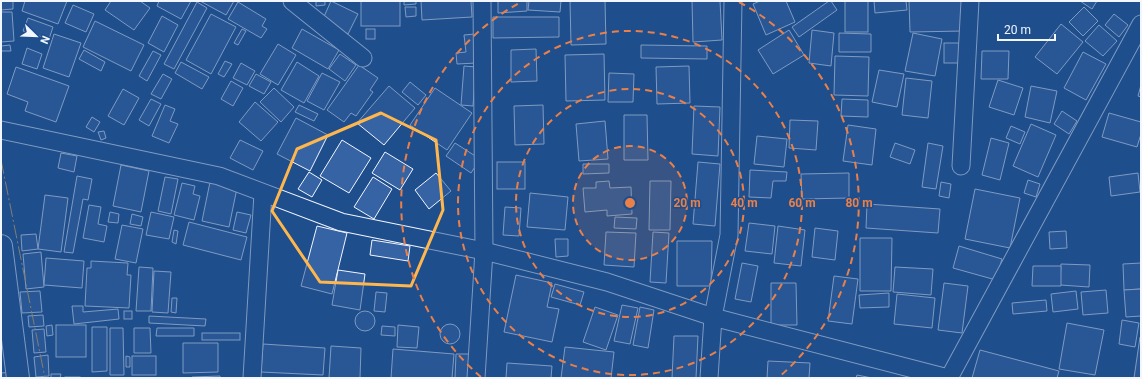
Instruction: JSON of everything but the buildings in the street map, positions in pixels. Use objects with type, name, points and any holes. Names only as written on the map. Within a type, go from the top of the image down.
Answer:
[{"type":"street","points":[[292,1],[363,58]]},
{"type":"street","points":[[476,378],[484,251],[482,1]]},
{"type":"street","points":[[708,378],[713,318],[729,235],[733,1]]},
{"type":"street","points":[[961,166],[970,1]]},
{"type":"street","points":[[1,130],[219,176],[341,222],[484,251],[607,282],[713,318],[948,378],[1141,24]]},
{"type":"street","points":[[252,378],[263,193]]},
{"type":"street","points":[[1,246],[18,378]]},
{"type":"highlighted area","points":[[381,113],[436,140],[443,210],[411,286],[320,282],[272,211],[297,149]]},
{"type":"power","points":[[1,160],[45,378]]}]
